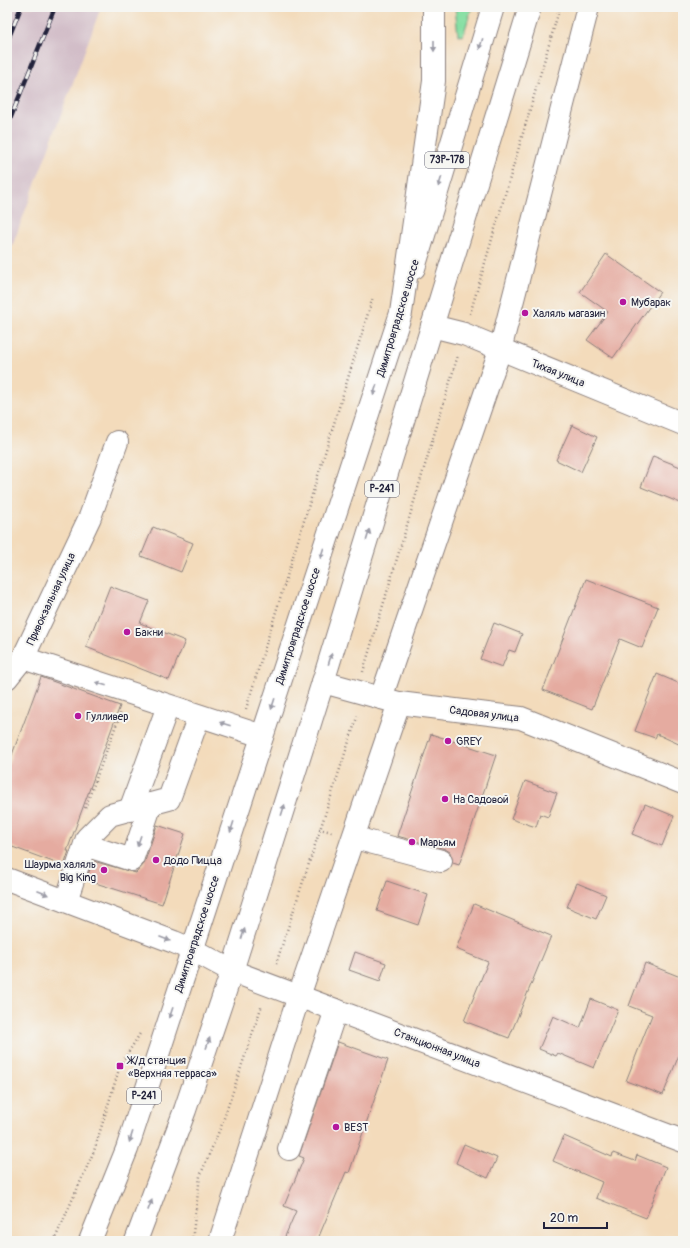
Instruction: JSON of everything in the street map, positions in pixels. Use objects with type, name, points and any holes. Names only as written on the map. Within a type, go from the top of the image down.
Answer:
[{"type":"main road","name":"Р-241","points":[[401,313],[434,81],[434,7]]},
{"type":"main road","name":"Димитровградское шоссе","points":[[90,1241],[127,1149],[401,313],[492,7]]},
{"type":"main road","name":"Р-241","points":[[136,1241],[185,1110],[232,971],[323,682],[530,7]]},
{"type":"main road","points":[[220,1241],[299,996],[354,838],[390,701],[500,350],[588,7]]},
{"type":"main road","name":"Тихая улица","points":[[432,326],[464,334],[683,424]]},
{"type":"main road","name":"Привокзальная улица","points":[[7,678],[23,658],[90,517],[117,442]]},
{"type":"main road","points":[[23,658],[262,736]]},
{"type":"main road","name":"Садовая улица","points":[[323,682],[390,701],[521,718],[683,783]]},
{"type":"main road","points":[[130,810],[168,706]]},
{"type":"main road","points":[[66,901],[87,838],[110,815],[169,799],[199,716]]},
{"type":"main road","points":[[85,846],[132,860],[151,804]]},
{"type":"main road","points":[[354,838],[441,861]]},
{"type":"main road","name":"Станционная улица","points":[[7,878],[193,950],[232,971],[683,1141]]},
{"type":"main road","points":[[289,1149],[336,1010]]},
{"type":"path","points":[[240,729],[373,297]]},
{"type":"path","points":[[84,811],[128,692]]},
{"type":"path","points":[[54,1241],[94,1151],[120,1066],[144,1026]]},
{"type":"path","points":[[192,1241],[200,1176],[222,1124],[238,1072]]},
{"type":"shaded area","points":[[7,7],[101,7],[7,260]]},
{"type":"green space","points":[[455,7],[472,7],[463,36],[458,35]]},
{"type":"building","name":"Мубарак","points":[[606,254],[660,292],[613,358],[587,340],[608,312],[580,292]]},
{"type":"building","points":[[572,425],[597,437],[581,472],[556,460]]},
{"type":"building","points":[[653,456],[683,468],[683,504],[641,487]]},
{"type":"building","points":[[153,527],[193,543],[181,572],[141,556]]},
{"type":"building","points":[[586,579],[658,607],[642,648],[620,639],[592,709],[543,690]]},
{"type":"building","name":"Бакни","points":[[110,586],[149,601],[140,623],[185,641],[169,680],[86,647]]},
{"type":"building","points":[[494,623],[522,634],[515,652],[509,650],[502,667],[480,659]]},
{"type":"building","points":[[657,674],[683,685],[683,746],[657,734],[655,738],[635,731]]},
{"type":"building","points":[[41,677],[120,706],[67,851],[69,851],[64,866],[7,845],[7,768]]},
{"type":"building","name":"На Садовой","points":[[431,734],[496,755],[459,865],[453,863],[450,852],[445,849],[397,836]]},
{"type":"building","points":[[525,781],[557,793],[548,817],[540,814],[536,827],[511,819]]},
{"type":"building","points":[[645,804],[674,816],[662,846],[632,834]]},
{"type":"building","points":[[157,825],[185,834],[162,904],[86,880],[93,861],[136,873],[144,864]]},
{"type":"building","points":[[387,881],[428,895],[418,925],[377,911]]},
{"type":"building","points":[[577,883],[606,895],[596,919],[567,907]]},
{"type":"building","points":[[474,904],[551,936],[509,1038],[464,1021],[488,962],[456,949]]},
{"type":"building","points":[[355,952],[386,963],[380,981],[349,970]]},
{"type":"building","points":[[645,963],[683,978],[683,1045],[663,1095],[626,1081],[652,1015],[629,1006]]},
{"type":"building","points":[[591,999],[618,1010],[594,1068],[558,1053],[556,1056],[539,1049],[553,1016],[580,1028]]},
{"type":"building","name":"BEST","points":[[338,1042],[388,1060],[349,1173],[346,1172],[317,1241],[283,1241],[296,1211],[284,1206],[304,1158],[299,1156]]},
{"type":"building","points":[[564,1136],[612,1157],[613,1153],[635,1161],[637,1155],[666,1167],[646,1218],[596,1198],[602,1182],[553,1161]]},
{"type":"building","points":[[464,1144],[497,1158],[488,1178],[456,1163]]},
{"type":"railway","points":[[7,42],[21,7]]},
{"type":"railway","points":[[7,127],[55,7]]},
{"type":"place","name":"Мубарак","points":[[623,302]]},
{"type":"place","name":"Халяль магазин","points":[[525,313]]},
{"type":"place","name":"Бакни","points":[[127,632]]},
{"type":"place","name":"Гулливер","points":[[78,716]]},
{"type":"place","name":"GREY","points":[[448,741]]},
{"type":"place","name":"На Садовой","points":[[445,799]]},
{"type":"place","name":"Марьям","points":[[412,842]]},
{"type":"place","name":"Додо Пицца","points":[[156,860]]},
{"type":"place","name":"Шаурма халяль Big King","points":[[104,870]]},
{"type":"place","name":"Ж/д станция «Верхняя терраса»","points":[[120,1066]]},
{"type":"place","name":"BEST","points":[[336,1127]]}]
